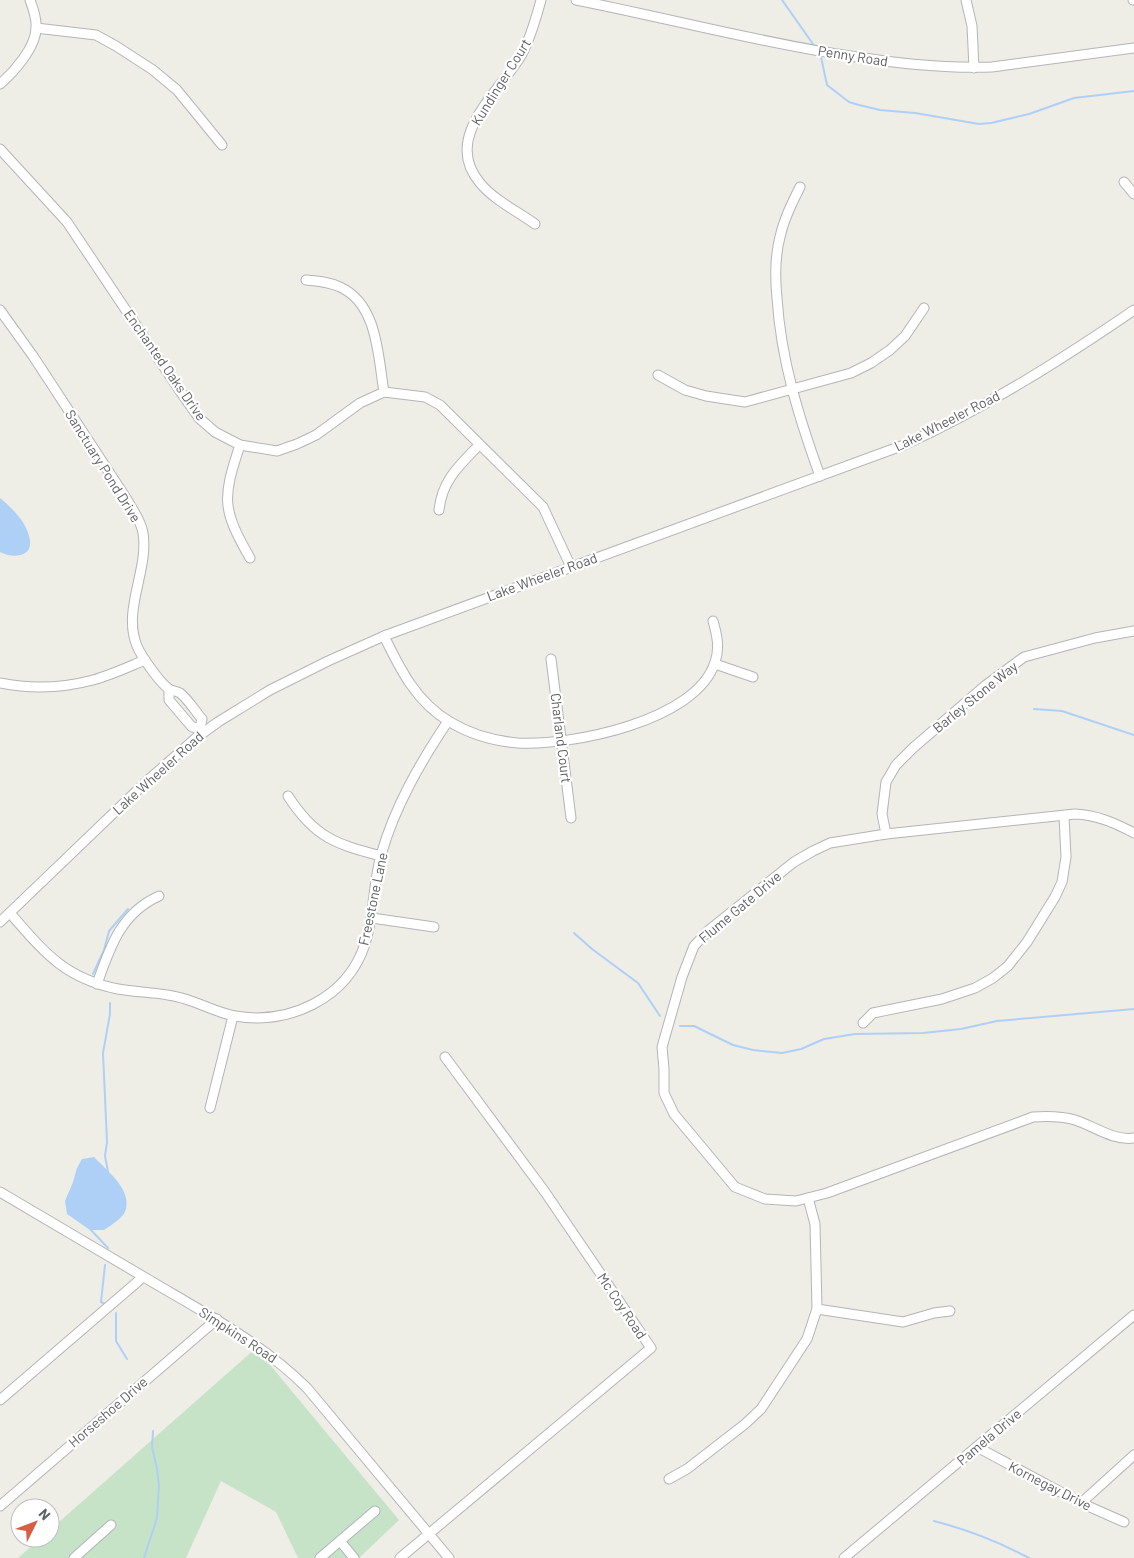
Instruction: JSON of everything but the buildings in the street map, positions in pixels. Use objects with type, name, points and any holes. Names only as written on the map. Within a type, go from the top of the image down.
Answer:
[{"type":"street","points":[[0,84],[17,68],[26,55],[36,28],[30,0]]},
{"type":"street","name":"Kundinger Court","points":[[535,224],[497,198],[480,183],[472,170],[466,147],[470,132],[477,118],[522,54],[531,34],[541,0]]},
{"type":"street","name":"Penny Road","points":[[580,0],[817,51],[893,62],[974,68],[992,67],[1134,48]]},
{"type":"street","points":[[966,0],[972,26],[974,68]]},
{"type":"street","points":[[36,28],[96,35],[116,46],[153,70],[173,86],[185,98],[222,145]]},
{"type":"street","name":"Enchanted Oaks Drive","points":[[0,148],[67,222],[199,418],[215,432],[240,445],[278,451],[316,435],[360,403],[384,392]]},
{"type":"street","points":[[1124,182],[1134,194]]},
{"type":"street","points":[[800,187],[788,211],[780,238],[776,283],[778,313],[791,389],[820,476]]},
{"type":"street","points":[[306,280],[325,282],[341,287],[356,298],[368,315],[374,334],[384,392],[425,397],[440,405],[543,506],[571,567]]},
{"type":"street","points":[[658,375],[686,390],[706,396],[745,402],[851,373],[871,363],[890,350],[905,336],[924,308]]},
{"type":"street","name":"Sanctuary Pond Drive","points":[[0,310],[48,379],[126,498],[140,523],[143,531],[144,546],[142,568],[132,614],[133,634],[137,647],[145,660],[169,689],[180,692],[202,719],[201,730],[192,727],[169,700],[169,689]]},
{"type":"street","name":"Lake Wheeler Road","points":[[0,922],[201,730],[270,690],[384,636],[879,455],[929,433],[1000,394],[1134,310]]},
{"type":"street","points":[[240,445],[230,473],[227,511],[236,534],[250,558]]},
{"type":"street","points":[[439,510],[440,497],[452,473],[479,445]]},
{"type":"street","points":[[384,636],[400,670],[411,686],[426,703],[448,721],[478,735],[504,741],[519,743],[561,742],[633,724],[676,707],[688,699],[699,688],[715,664],[718,653],[717,635],[713,621]]},
{"type":"street","name":"Barley Stone Way","points":[[886,834],[882,814],[886,782],[896,765],[986,684],[1024,657],[1095,638],[1134,631]]},
{"type":"street","name":"Charland Court","points":[[551,659],[571,818]]},
{"type":"street","points":[[0,682],[20,686],[63,686],[94,680],[145,660]]},
{"type":"street","points":[[715,664],[753,677]]},
{"type":"street","name":"Freestone Lane","points":[[10,913],[51,958],[80,978],[97,984],[118,989],[183,998],[233,1016],[266,1019],[289,1015],[303,1010],[329,995],[342,984],[360,959],[372,918],[381,856],[409,783],[448,721]]},
{"type":"street","points":[[288,796],[306,821],[335,842],[381,856]]},
{"type":"street","name":"Flume Gate Drive","points":[[1134,833],[1105,819],[1088,815],[1039,817],[886,834],[830,843],[794,862],[709,930],[694,946],[682,977],[662,1047],[664,1093],[674,1114],[735,1187],[765,1199],[796,1201],[827,1193],[1033,1117],[1052,1115],[1076,1120],[1111,1135],[1128,1139],[1134,1138]]},
{"type":"street","points":[[863,1024],[873,1013],[942,999],[975,988],[993,978],[1008,966],[1027,942],[1055,897],[1062,882],[1066,857],[1064,816]]},
{"type":"street","points":[[97,984],[109,948],[121,927],[148,901],[159,896]]},
{"type":"street","points":[[372,918],[434,927]]},
{"type":"street","points":[[210,1108],[233,1016]]},
{"type":"street","name":"Mc Coy Road","points":[[428,1533],[650,1348],[545,1192],[444,1057]]},
{"type":"street","name":"Simpkins Road","points":[[0,1192],[142,1277],[217,1319],[287,1368],[307,1388],[449,1558]]},
{"type":"street","points":[[669,1480],[687,1470],[761,1409],[807,1339],[817,1309],[815,1224],[808,1198]]},
{"type":"street","points":[[0,1400],[142,1277]]},
{"type":"street","points":[[817,1309],[903,1322],[934,1313],[950,1311]]},
{"type":"street","name":"Pamela Drive","points":[[844,1558],[1134,1315]]},
{"type":"street","name":"Horseshoe Drive","points":[[0,1506],[217,1319]]},
{"type":"street","name":"Kornegay Drive","points":[[977,1447],[1081,1502],[1124,1522]]},
{"type":"street","points":[[1081,1502],[1134,1455]]},
{"type":"street","points":[[320,1558],[375,1512]]},
{"type":"street","points":[[74,1558],[111,1525]]},
{"type":"street","points":[[400,1558],[428,1533]]},
{"type":"street","points":[[340,1541],[354,1558]]},
{"type":"green space","points":[[256,1348],[399,1520],[359,1558],[298,1558],[276,1512],[221,1481],[186,1558],[18,1558],[30,1548],[60,1548],[60,1521]]},
{"type":"water","points":[[0,498],[23,522],[29,534],[30,547],[24,554],[15,556],[0,552]]},
{"type":"water","points":[[94,1157],[116,1180],[127,1201],[123,1215],[104,1230],[90,1230],[67,1214],[65,1201],[82,1159]]},
{"type":"waterway","points":[[782,0],[813,44]]},
{"type":"waterway","points":[[821,57],[827,85],[849,102],[880,110],[915,113],[979,124],[1029,114],[1074,98],[1134,91]]},
{"type":"waterway","points":[[1034,709],[1062,711],[1134,735]]},
{"type":"waterway","points":[[93,974],[104,950],[109,931],[128,909]]},
{"type":"waterway","points":[[574,933],[592,949],[638,983],[660,1016]]},
{"type":"waterway","points":[[108,1172],[105,1156],[107,1142],[103,1053],[110,1014],[110,1003]]},
{"type":"waterway","points":[[680,1026],[694,1026],[733,1045],[753,1050],[782,1053],[801,1049],[824,1039],[855,1034],[923,1033],[961,1029],[997,1021],[1134,1009]]},
{"type":"waterway","points":[[90,1229],[108,1248]]},
{"type":"waterway","points":[[105,1265],[101,1302],[105,1304]]},
{"type":"waterway","points":[[116,1313],[116,1341],[127,1359]]},
{"type":"waterway","points":[[144,1558],[157,1518],[159,1485],[152,1447],[153,1431]]},
{"type":"waterway","points":[[934,1521],[983,1537],[1029,1558]]}]
